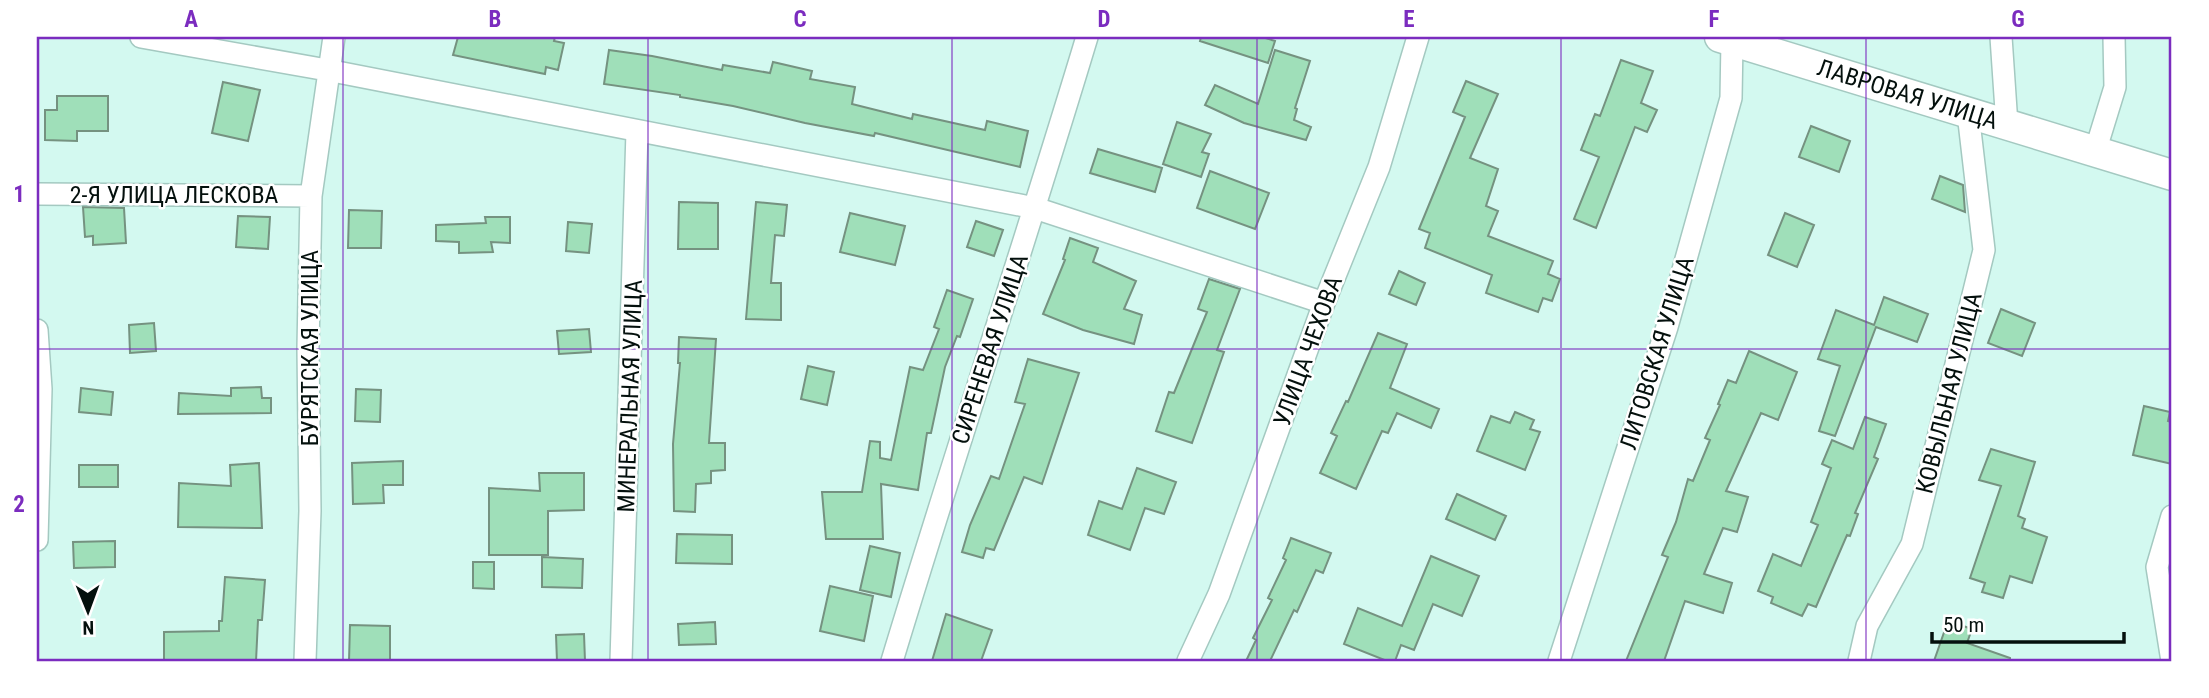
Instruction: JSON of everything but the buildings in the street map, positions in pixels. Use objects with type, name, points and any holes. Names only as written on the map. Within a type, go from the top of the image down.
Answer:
[{"type":"street","points":[[141,37],[327,70],[1035,208],[1324,303]]},
{"type":"street","name":"БУРЯТСКАЯ УЛИЦА","points":[[305,661],[310,511],[310,196],[334,37]]},
{"type":"street","name":"СИРЕНЕВАЯ УЛИЦА","points":[[892,661],[1087,37]]},
{"type":"street","name":"УЛИЦА ЧЕХОВА","points":[[1188,661],[1219,594],[1324,303],[1379,167],[1418,37]]},
{"type":"street","points":[[2001,37],[2007,125]]},
{"type":"street","points":[[2095,152],[2115,87],[2114,37]]},
{"type":"street","name":"ЛАВРОВАЯ УЛИЦА","points":[[1729,38],[2172,175]]},
{"type":"street","name":"ЛИТОВСКАЯ УЛИЦА","points":[[1559,661],[1668,327],[1731,98],[1729,38]]},
{"type":"street","name":"КОВЫЛЬНАЯ УЛИЦА","points":[[1859,661],[1867,626],[1912,544],[1984,250],[1968,113]]},
{"type":"street","name":"МИНЕРАЛЬНАЯ УЛИЦА","points":[[621,661],[637,131]]},
{"type":"street","name":"2-Я УЛИЦА ЛЕСКОВА","points":[[37,194],[310,196]]},
{"type":"street","points":[[37,330],[41,389],[37,540]]},
{"type":"street","points":[[2172,516],[2157,567],[2172,661]]}]
